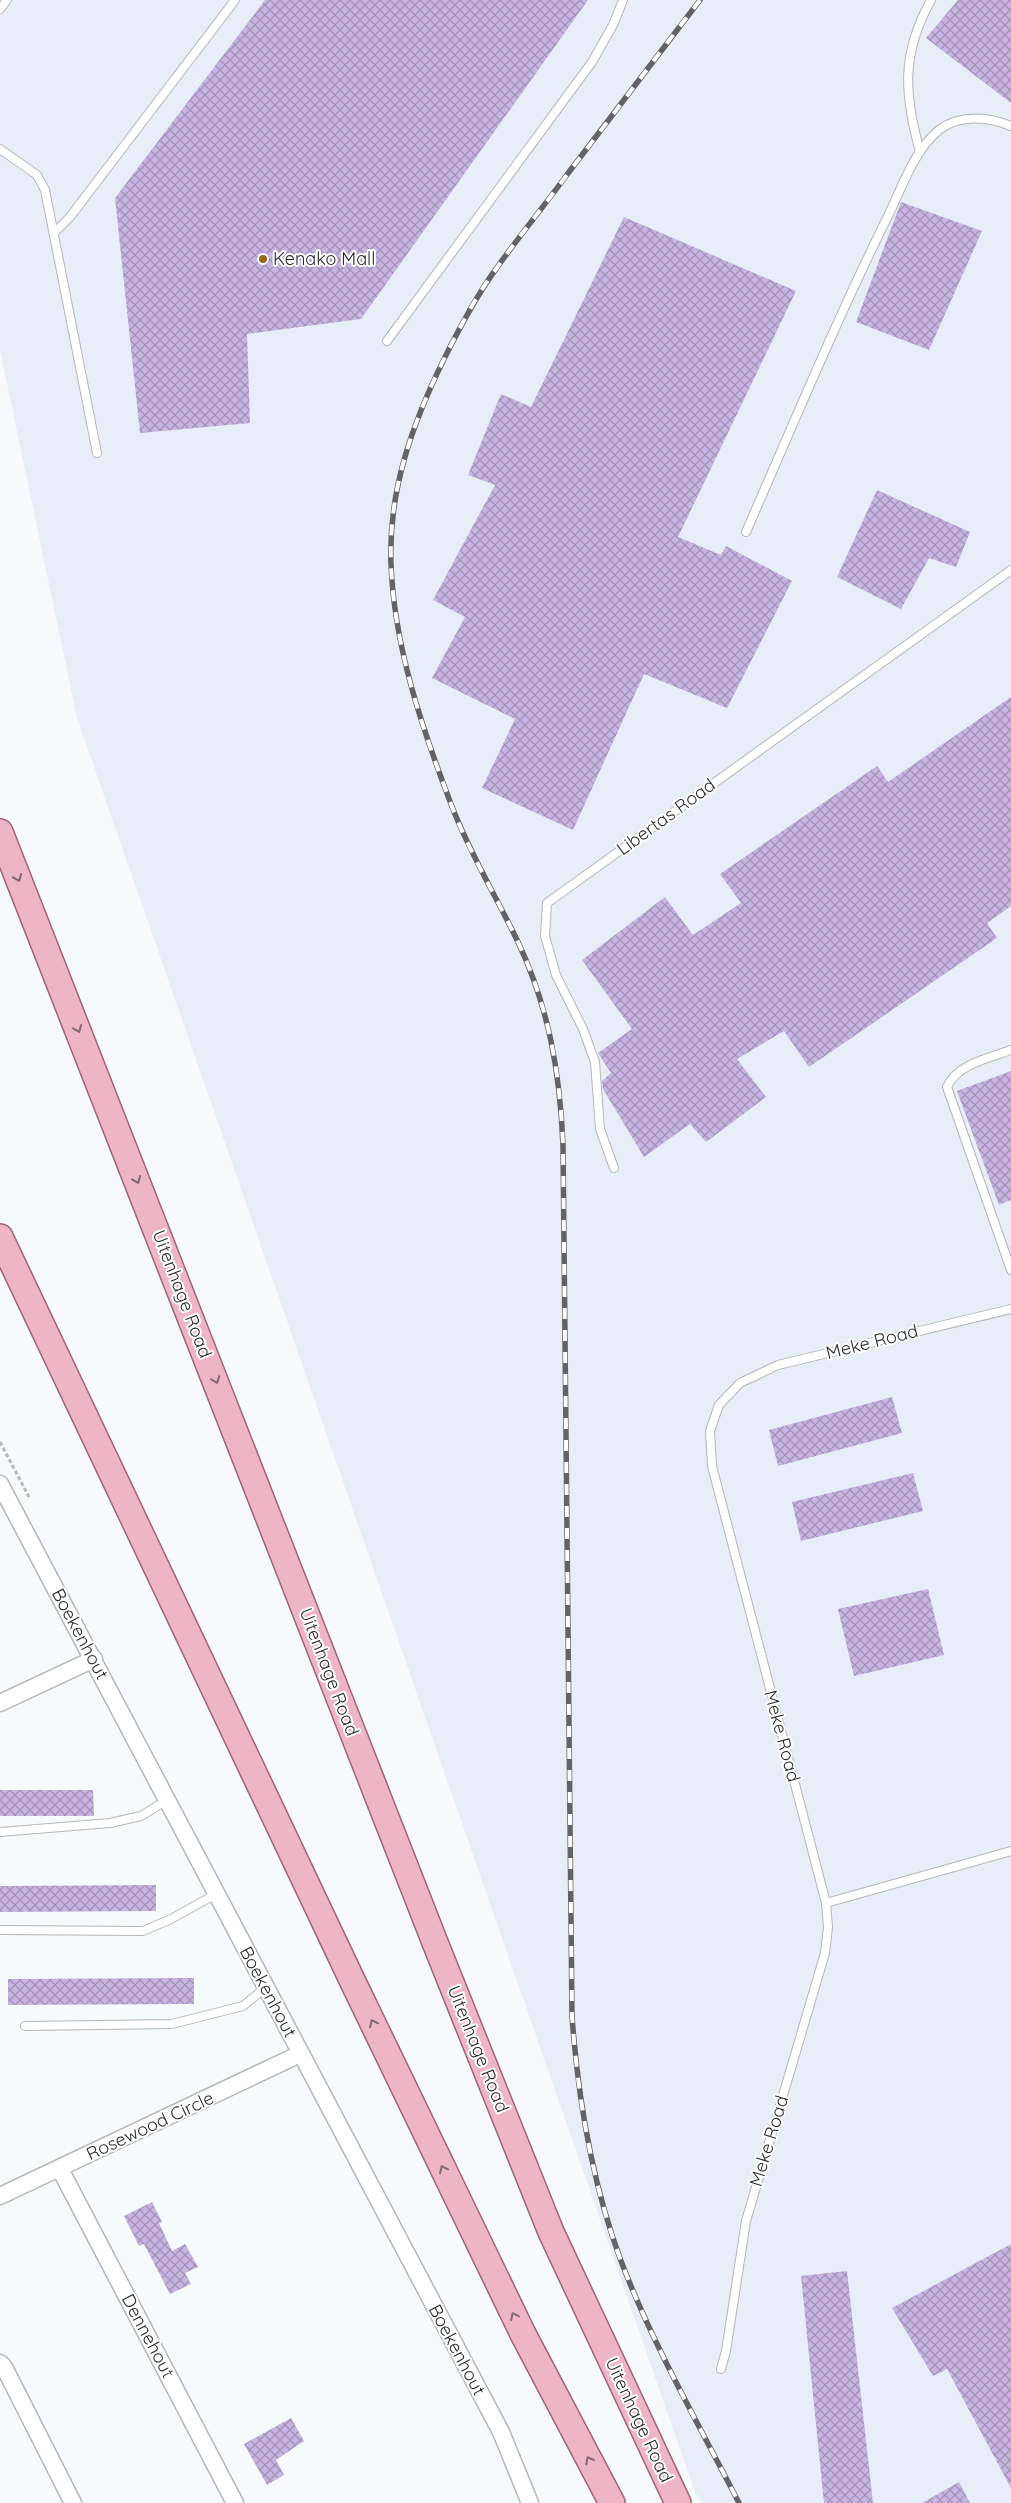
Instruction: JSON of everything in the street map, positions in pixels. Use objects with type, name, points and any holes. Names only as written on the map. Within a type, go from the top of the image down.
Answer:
[{"type":"main road","name":"Uitenhage Road","points":[[0,832],[434,1940],[551,2232],[678,2503]]},
{"type":"main road","points":[[0,1237],[352,1980],[518,2325],[612,2503]]},
{"type":"street","name":"Boekenhout","points":[[0,1484],[501,2432],[530,2503]]},
{"type":"street","points":[[0,1703],[94,1659]]},
{"type":"street","name":"Rosewood Circle","points":[[0,2196],[300,2054]]},
{"type":"street","name":"Dennehout","points":[[60,2169],[235,2503]]},
{"type":"street","points":[[0,2363],[4,2367],[73,2503]]},
{"type":"lane","points":[[0,9],[7,0]]},
{"type":"lane","points":[[54,232],[70,217],[235,0]]},
{"type":"lane","points":[[386,341],[592,62],[613,25],[624,0]]},
{"type":"lane","points":[[920,152],[912,122],[908,87],[910,50],[921,18],[931,0]]},
{"type":"lane","points":[[746,532],[850,293],[920,152],[937,131],[949,123],[971,119],[990,119],[1011,126]]},
{"type":"lane","points":[[0,148],[37,175],[44,190],[54,232],[97,453]]},
{"type":"lane","name":"Libertas Road","points":[[614,1168],[600,1129],[595,1062],[583,1029],[556,975],[545,936],[547,902],[1011,570]]},
{"type":"lane","points":[[1011,1050],[961,1069],[951,1077],[947,1087],[1011,1270]]},
{"type":"lane","name":"Meke Road","points":[[721,2369],[726,2351],[746,2221],[825,1953],[828,1927],[826,1903],[712,1466],[710,1431],[719,1404],[740,1383],[778,1365],[1011,1309]]},
{"type":"lane","points":[[0,1832],[110,1824],[141,1816],[167,1800]]},
{"type":"lane","points":[[826,1903],[1011,1851]]},
{"type":"lane","points":[[0,1930],[143,1931],[171,1919],[216,1894]]},
{"type":"lane","points":[[25,2026],[172,2024],[243,2006],[266,1988]]},
{"type":"shaded area","points":[[0,0],[1011,0],[1011,2503],[702,2503],[695,2492],[77,718],[0,350]]},
{"type":"building","name":"Kenako Mall","points":[[265,0],[588,0],[361,319],[247,334],[250,423],[140,433],[115,198]]},
{"type":"building","points":[[958,0],[1011,0],[1011,103],[926,38]]},
{"type":"building","points":[[901,202],[982,231],[929,350],[856,322]]},
{"type":"building","points":[[624,217],[796,291],[678,537],[721,555],[726,546],[792,581],[727,708],[644,674],[573,830],[482,788],[515,719],[432,678],[465,617],[433,600],[495,485],[468,475],[501,394],[531,407]]},
{"type":"building","points":[[877,490],[970,532],[956,567],[929,558],[901,609],[837,577]]},
{"type":"building","points":[[1011,697],[1011,906],[987,923],[997,938],[809,1067],[784,1031],[737,1059],[766,1097],[706,1142],[690,1124],[644,1157],[603,1089],[602,1081],[611,1073],[598,1053],[632,1029],[582,960],[665,897],[693,935],[741,903],[720,874],[877,766],[888,782]]},
{"type":"building","points":[[1011,1071],[1011,1200],[999,1205],[957,1091]]},
{"type":"building","points":[[892,1397],[902,1433],[778,1466],[769,1430]]},
{"type":"building","points":[[913,1473],[923,1511],[801,1541],[792,1502]]},
{"type":"building","points":[[928,1589],[944,1655],[854,1676],[838,1609]]},
{"type":"building","points":[[0,1790],[93,1790],[94,1816],[0,1816]]},
{"type":"building","points":[[156,1885],[156,1911],[0,1912],[0,1886]]},
{"type":"building","points":[[194,1978],[194,2004],[8,2005],[8,1979]]},
{"type":"building","points":[[152,2202],[162,2222],[159,2223],[172,2251],[185,2244],[198,2267],[185,2273],[191,2284],[170,2294],[144,2244],[139,2246],[124,2216]]},
{"type":"building","points":[[1011,2244],[1011,2488],[947,2369],[933,2376],[892,2308]]},
{"type":"building","points":[[847,2271],[873,2503],[824,2503],[801,2276]]},
{"type":"building","points":[[291,2418],[304,2441],[276,2460],[284,2475],[267,2485],[244,2444]]},
{"type":"building","points":[[959,2482],[970,2503],[922,2503]]},
{"type":"railway","points":[[700,0],[505,257],[462,323],[433,382],[405,457],[398,483],[394,510],[391,564],[393,595],[398,625],[411,686],[420,716],[458,822],[529,967],[545,1016],[556,1067],[563,1145],[572,2016],[582,2109],[594,2171],[621,2261],[647,2323],[739,2503]]},
{"type":"place","name":"Kenako Mall","points":[[263,259]]}]
